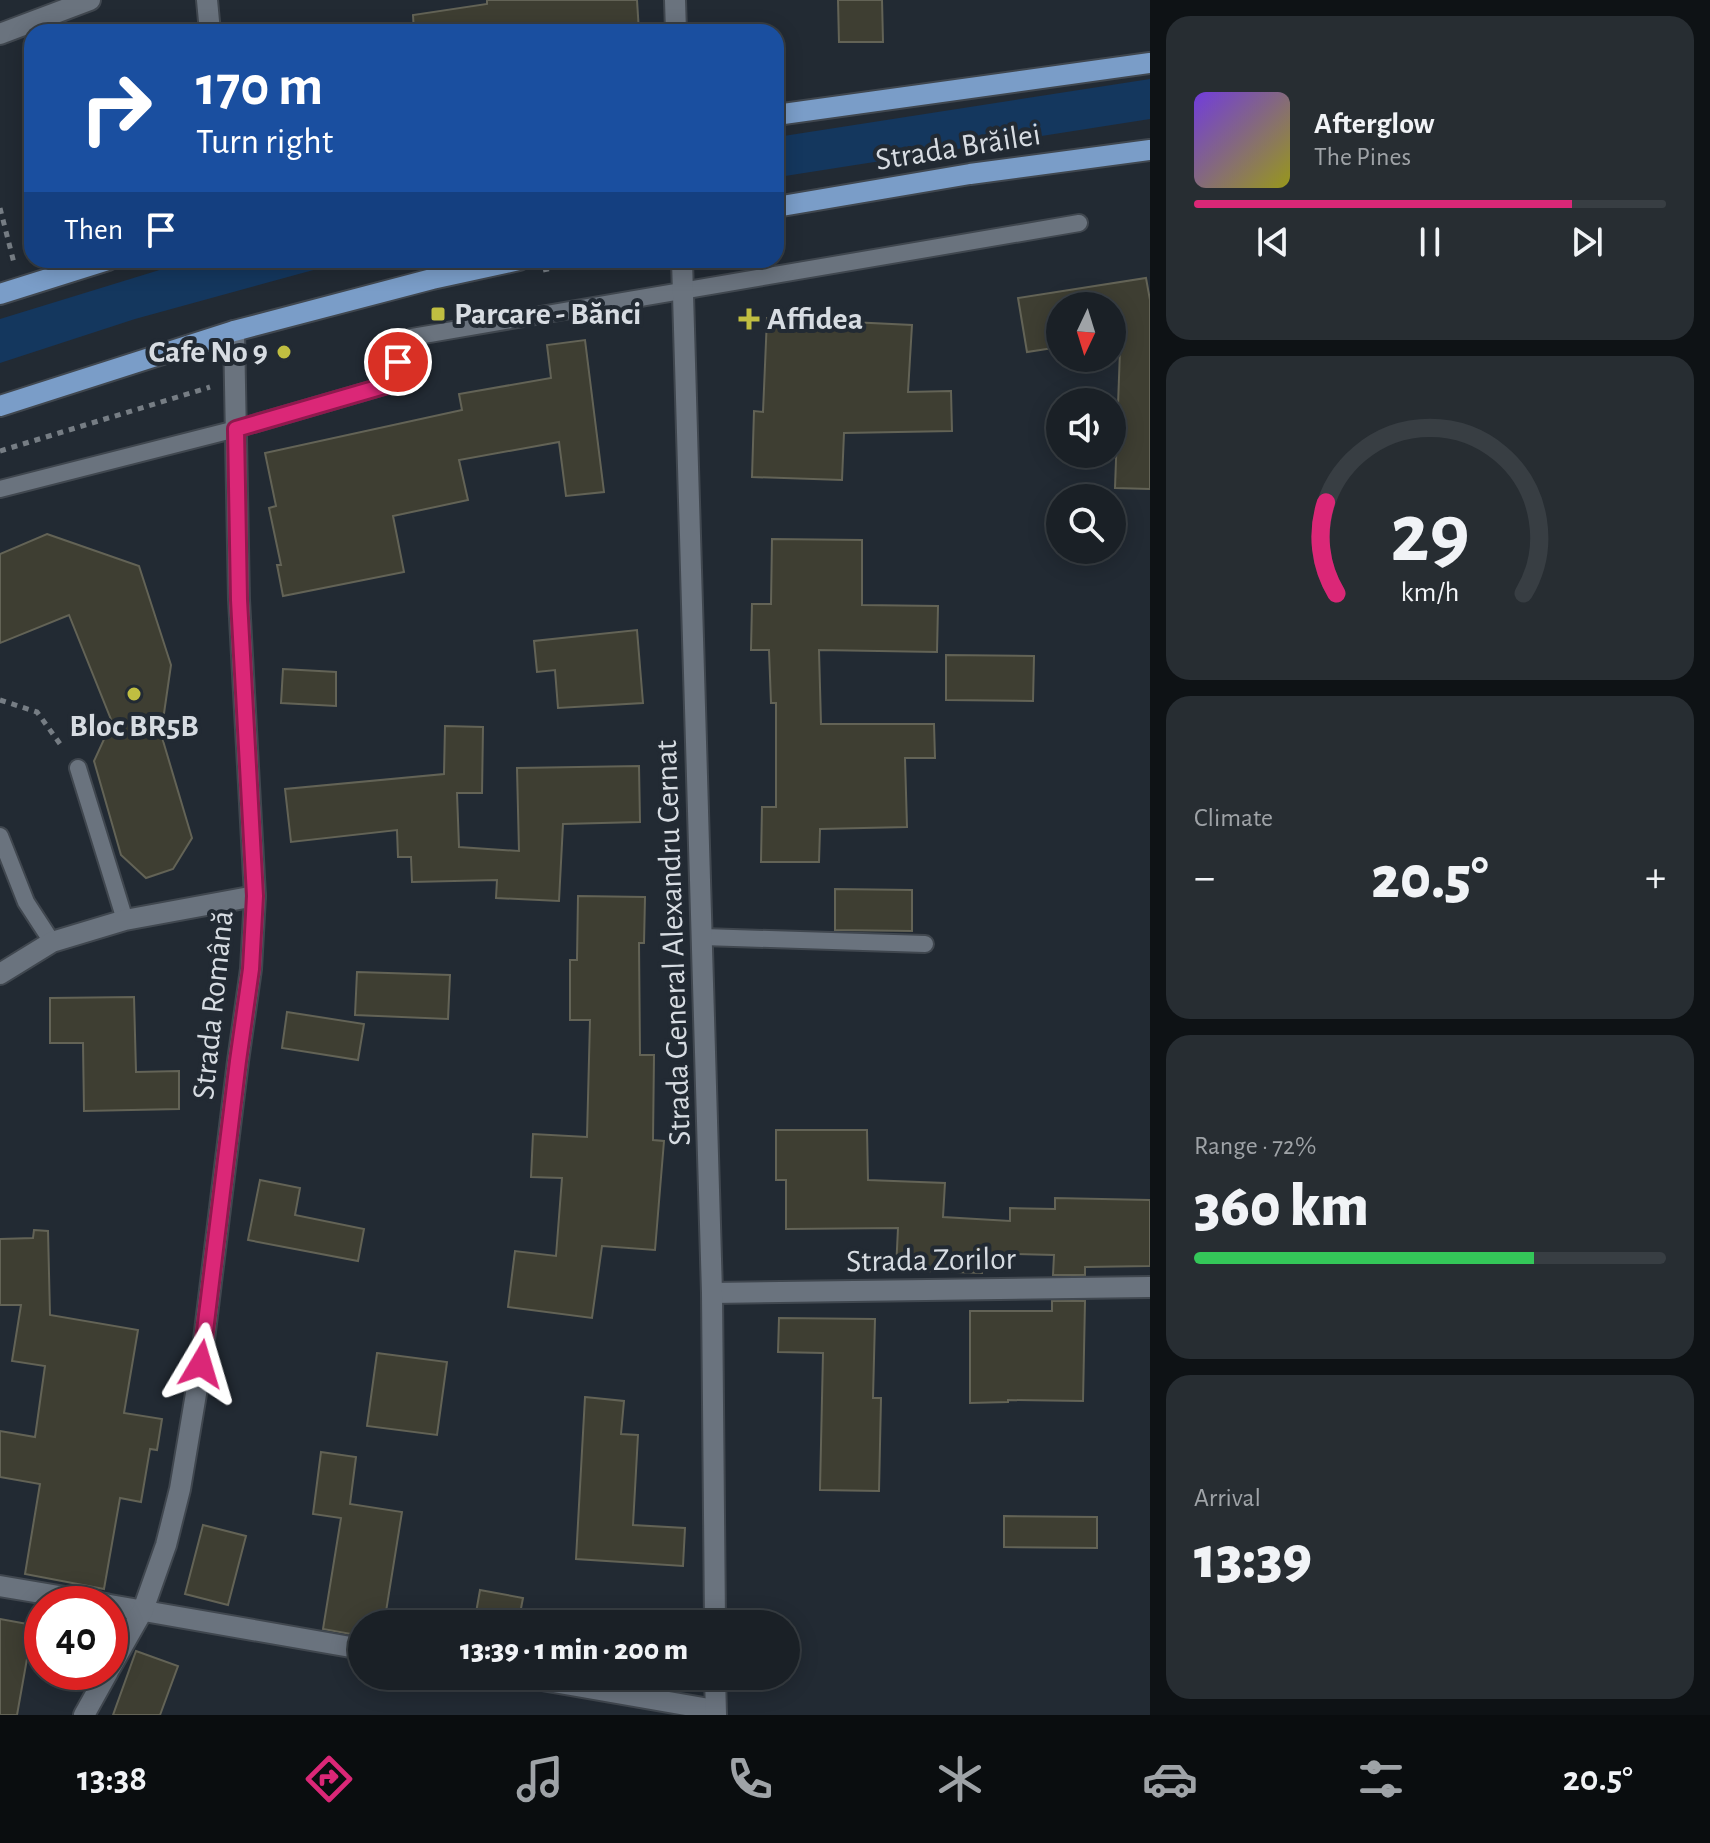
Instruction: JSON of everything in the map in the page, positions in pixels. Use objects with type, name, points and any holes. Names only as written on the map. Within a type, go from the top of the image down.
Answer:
[{"type":"main road","name":"Strada Brăilei","points":[[784,114],[1150,63]]},
{"type":"main road","name":"Strada Brăilei","points":[[784,206],[970,174],[1150,150]]},
{"type":"main road","points":[[0,294],[82,268]]},
{"type":"main road","points":[[0,406],[234,331],[482,268]]},
{"type":"street","points":[[26,24],[90,0]]},
{"type":"street","points":[[207,0],[209,24]]},
{"type":"street","points":[[675,0],[676,24]]},
{"type":"street","points":[[0,34],[24,25]]},
{"type":"street","name":"Strada General Alexandru Cernat","points":[[682,268],[712,1293],[715,1610]]},
{"type":"street","name":"Strada Română","points":[[128,1636],[143,1610],[166,1545],[189,1441],[251,969],[255,896],[239,600],[234,331]]},
{"type":"street","points":[[0,974],[52,942],[125,920],[255,896]]},
{"type":"street","name":"Strada Zorilor","points":[[712,1293],[1150,1287]]},
{"type":"street","points":[[0,1586],[24,1590]]},
{"type":"street","points":[[128,1607],[348,1647]]},
{"type":"street","name":"Strada Română","points":[[84,1715],[98,1690]]},
{"type":"street","points":[[594,1690],[716,1713],[715,1690]]},
{"type":"lane","points":[[0,489],[236,429],[384,386],[412,337],[1079,223]]},
{"type":"lane","points":[[78,768],[125,920]]},
{"type":"lane","points":[[0,836],[26,902],[52,942]]},
{"type":"lane","points":[[703,937],[925,944]]},
{"type":"path","points":[[0,208],[20,287]]},
{"type":"path","points":[[0,451],[235,380]]},
{"type":"path","points":[[0,700],[37,712],[78,768]]},
{"type":"shaded area","points":[[1150,79],[1150,119],[785,176],[784,136]]},
{"type":"shaded area","points":[[166,268],[321,268],[135,319],[0,363],[0,319]]},
{"type":"building","points":[[487,0],[637,0],[638,24],[414,24],[413,15],[487,4]]},
{"type":"building","points":[[838,0],[882,0],[883,42],[839,42]]},
{"type":"building","points":[[1146,278],[1150,300],[1150,489],[1126,488],[1126,484],[1115,484],[1116,468],[1126,468],[1126,388],[1119,388],[1119,372],[1126,372],[1126,292],[1056,292]]},
{"type":"building","points":[[1046,294],[1046,349],[1027,352],[1018,298]]},
{"type":"building","points":[[767,318],[912,325],[908,392],[951,391],[952,431],[844,433],[842,480],[752,477],[754,411],[763,412]]},
{"type":"building","points":[[585,340],[604,492],[566,496],[559,442],[459,460],[468,500],[393,516],[404,572],[283,596],[277,565],[281,565],[269,508],[276,506],[265,453],[462,410],[459,394],[551,378],[547,345]]},
{"type":"building","name":"Bloc BR5B","points":[[47,534],[139,566],[171,665],[161,734],[192,838],[173,869],[146,878],[121,855],[94,761],[112,722],[69,615],[0,643],[0,554]]},
{"type":"building","points":[[772,539],[862,540],[862,605],[938,606],[937,652],[819,650],[821,724],[934,724],[935,758],[905,758],[907,827],[820,829],[819,862],[761,862],[762,807],[776,807],[776,703],[771,703],[769,650],[751,650],[752,604],[771,604]]},
{"type":"building","points":[[637,630],[643,703],[558,708],[555,670],[537,672],[534,641]]},
{"type":"building","points":[[946,655],[1034,656],[1033,701],[946,700]]},
{"type":"building","points":[[283,669],[336,672],[336,706],[281,703]]},
{"type":"building","points":[[445,726],[483,727],[482,793],[457,793],[459,847],[519,851],[517,768],[639,766],[640,822],[563,824],[559,901],[496,898],[497,880],[412,882],[411,857],[398,857],[397,830],[291,842],[285,789],[444,774]]},
{"type":"building","points":[[835,889],[912,890],[912,931],[835,930]]},
{"type":"building","points":[[578,896],[645,897],[644,943],[639,943],[640,1055],[654,1055],[653,1140],[664,1141],[655,1250],[602,1246],[592,1318],[508,1307],[515,1251],[556,1256],[562,1178],[531,1177],[533,1134],[587,1137],[590,1020],[570,1020],[570,960],[577,960]]},
{"type":"building","points":[[357,972],[450,975],[448,1019],[355,1015]]},
{"type":"building","points":[[134,997],[136,1072],[179,1071],[179,1109],[84,1111],[83,1043],[50,1043],[50,998]]},
{"type":"building","points":[[287,1012],[364,1024],[358,1060],[282,1048]]},
{"type":"building","points":[[776,1130],[867,1130],[868,1180],[945,1183],[943,1217],[1010,1221],[1010,1208],[1055,1209],[1055,1198],[1150,1200],[1150,1266],[1085,1267],[1085,1275],[1053,1275],[1054,1255],[983,1253],[982,1273],[896,1270],[898,1228],[786,1229],[786,1180],[776,1180]]},
{"type":"building","points":[[260,1180],[300,1188],[295,1215],[364,1229],[358,1261],[248,1240]]},
{"type":"building","points":[[34,1230],[48,1231],[50,1315],[138,1330],[124,1413],[162,1419],[157,1450],[150,1449],[141,1502],[120,1498],[105,1586],[88,1586],[25,1574],[40,1484],[0,1477],[0,1431],[35,1437],[45,1366],[12,1361],[21,1305],[0,1305],[0,1239],[33,1238]]},
{"type":"building","points":[[1052,1301],[1085,1301],[1083,1401],[970,1403],[970,1311],[1052,1311]]},
{"type":"building","points":[[779,1318],[875,1319],[873,1398],[881,1398],[879,1491],[820,1490],[823,1353],[778,1352]]},
{"type":"building","points":[[377,1353],[447,1362],[437,1435],[367,1426]]},
{"type":"building","points":[[585,1397],[624,1401],[621,1434],[638,1435],[633,1525],[685,1528],[683,1566],[576,1559]]},
{"type":"building","points":[[321,1452],[356,1457],[350,1504],[402,1512],[386,1610],[348,1610],[348,1633],[323,1629],[341,1518],[313,1514]]},
{"type":"building","points":[[1004,1516],[1097,1517],[1097,1548],[1004,1547]]},
{"type":"building","points":[[203,1525],[246,1536],[228,1605],[185,1594]]},
{"type":"building","points":[[480,1590],[523,1598],[521,1610],[476,1610]]},
{"type":"building","points":[[0,1619],[24,1623],[24,1676],[17,1715],[0,1715]]},
{"type":"building","points":[[136,1651],[178,1666],[160,1715],[113,1715],[122,1690],[128,1690],[128,1673]]},
{"type":"place","name":"Parcare - Bănci","points":[[438,314]]},
{"type":"place","name":"Affidea","points":[[749,319]]},
{"type":"place","name":"Cafe No 9","points":[[284,352]]},
{"type":"place","name":"Bloc BR5B","points":[[134,694]]},
{"type":"route","points":[[201,1364],[251,969],[255,896],[239,600],[236,429],[384,386],[398,362]]}]
